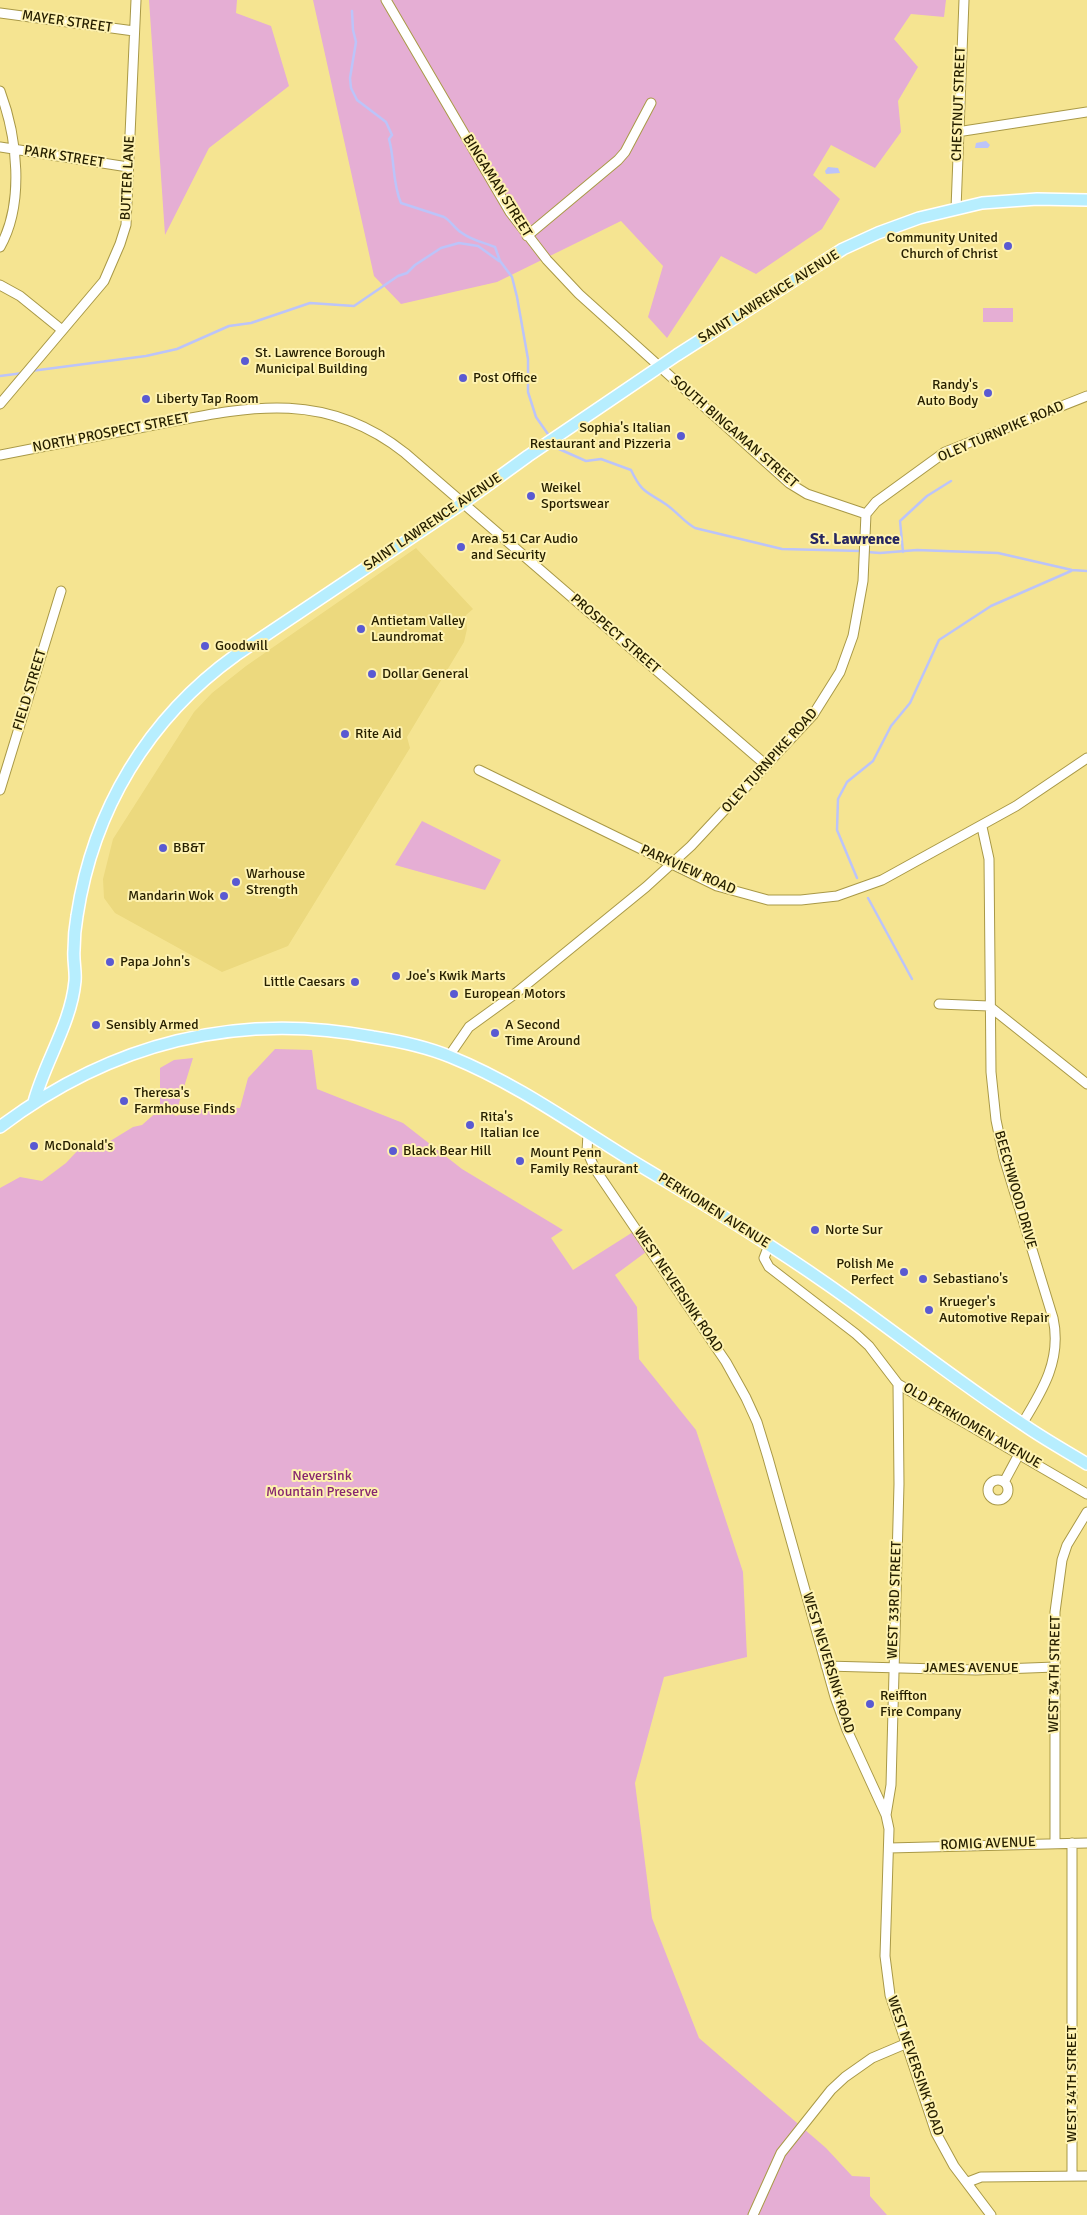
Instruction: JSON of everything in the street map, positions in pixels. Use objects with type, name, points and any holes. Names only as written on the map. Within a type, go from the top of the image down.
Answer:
[{"type":"main road","name":"SAINT LAWRENCE AVENUE","points":[[34,1102],[38,1088],[62,1033],[76,980],[74,951],[77,917],[90,855],[114,797],[149,738],[193,690],[224,664],[463,503],[571,427],[660,367],[843,250],[896,226],[930,214],[1011,200],[1062,198],[1087,200]]},
{"type":"main road","name":"PERKIOMEN AVENUE","points":[[0,1127],[34,1102],[79,1076],[123,1056],[180,1039],[234,1030],[291,1027],[340,1031],[383,1038],[449,1056],[516,1089],[769,1245],[830,1286],[1022,1424],[1087,1464]]},
{"type":"street","name":"BUTTER LANE","points":[[0,404],[104,281],[120,244],[126,225],[136,0]]},
{"type":"street","name":"BINGAMAN STREET","points":[[386,0],[497,190],[527,236],[566,281],[660,367]]},
{"type":"street","name":"CHESTNUT STREET","points":[[956,209],[964,0]]},
{"type":"street","name":"MAYER STREET","points":[[0,13],[134,31]]},
{"type":"street","points":[[0,91],[9,114],[16,150],[13,217],[0,247]]},
{"type":"street","points":[[527,236],[618,160],[625,152],[652,103]]},
{"type":"street","points":[[958,132],[1087,112]]},
{"type":"street","name":"PARK STREET","points":[[0,147],[128,167]]},
{"type":"street","points":[[0,285],[20,296],[62,330]]},
{"type":"street","name":"SOUTH BINGAMAN STREET","points":[[660,367],[789,483],[815,497],[866,514]]},
{"type":"street","name":"OLEY TURNPIKE ROAD","points":[[449,1056],[469,1027],[516,993],[671,865],[699,839],[808,722],[840,672],[857,621],[863,581],[866,514],[884,496],[945,452],[1087,396]]},
{"type":"street","name":"NORTH PROSPECT STREET","points":[[0,455],[233,410],[273,407],[309,409],[342,418],[379,434],[405,453],[463,503]]},
{"type":"street","name":"PROSPECT STREET","points":[[463,503],[766,765]]},
{"type":"street","name":"FIELD STREET","points":[[0,790],[61,591]]},
{"type":"street","name":"PARKVIEW ROAD","points":[[479,770],[717,886],[760,898],[793,900],[824,898],[851,892],[882,880],[982,827],[1087,758]]},
{"type":"street","name":"BEECHWOOD DRIVE","points":[[982,827],[989,859],[991,1072],[996,1120],[1004,1158],[1053,1318],[1056,1339],[1056,1354],[1050,1374],[1043,1391],[1022,1424]]},
{"type":"street","points":[[939,1004],[990,1006],[1087,1084]]},
{"type":"street","name":"WEST NEVERSINK ROAD","points":[[588,1134],[586,1152],[595,1169],[726,1362],[750,1406],[768,1458],[826,1666],[847,1730],[886,1815],[889,1828],[889,1848],[885,1956],[890,1995],[936,2133],[954,2166],[968,2182],[991,2215]]},
{"type":"street","name":"OLD PERKIOMEN AVENUE","points":[[769,1245],[764,1258],[769,1267],[856,1334],[869,1346],[898,1384],[1087,1494]]},
{"type":"street","name":"WEST 33RD STREET","points":[[886,1815],[891,1785],[899,1484],[898,1384]]},
{"type":"street","points":[[1004,1482],[1019,1454]]},
{"type":"street","name":"WEST 34TH STREET","points":[[1054,1843],[1056,1612],[1062,1560],[1068,1545],[1087,1512]]},
{"type":"street","name":"JAMES AVENUE","points":[[826,1666],[976,1670],[1055,1667]]},
{"type":"street","name":"WEST 34TH STREET","points":[[1072,1843],[1072,2176]]},
{"type":"street","name":"ROMIG AVENUE","points":[[889,1848],[1087,1843]]},
{"type":"street","points":[[753,2215],[781,2153],[831,2090],[844,2077],[872,2058],[905,2044]]},
{"type":"street","points":[[968,2182],[981,2177],[1087,2176]]},
{"type":"shaded area","points":[[416,548],[473,609],[466,615],[467,629],[464,642],[407,737],[410,748],[288,946],[222,972],[115,913],[104,898],[103,879],[113,839],[194,712],[212,693],[246,666]]},
{"type":"green space","points":[[149,0],[237,0],[236,13],[271,26],[289,86],[209,148],[165,235]]},
{"type":"green space","points":[[313,0],[946,0],[944,17],[911,14],[894,39],[918,67],[898,101],[901,132],[875,168],[831,145],[813,175],[840,199],[822,229],[756,274],[721,256],[667,338],[648,317],[663,266],[621,221],[497,282],[401,304],[374,276]]},
{"type":"green space","points":[[983,308],[1013,308],[1013,322],[983,322]]},
{"type":"green space","points":[[422,821],[501,860],[485,890],[395,865]]},
{"type":"green space","name":"Neversink Mountain Preserve","points":[[275,1049],[312,1050],[317,1089],[403,1123],[462,1169],[563,1230],[551,1238],[573,1270],[633,1232],[646,1252],[615,1275],[637,1307],[639,1359],[696,1430],[743,1572],[747,1657],[664,1677],[635,1783],[652,1918],[699,2038],[826,2148],[852,2176],[870,2177],[870,2196],[887,2215],[0,2215],[0,1188],[20,1177],[42,1181],[66,1163],[79,1149],[102,1146],[133,1127],[142,1125],[160,1109],[160,1068],[174,1060],[193,1058],[175,1116],[210,1107],[240,1108],[248,1078]]},
{"type":"water","points":[[986,141],[990,145],[988,148],[975,148],[976,143]]},
{"type":"water","points":[[828,167],[838,168],[840,173],[826,174],[825,171]]},
{"type":"waterway","points":[[352,11],[356,42],[350,78],[351,88],[357,100],[386,122],[392,135],[389,139],[396,188],[401,203],[444,217],[459,231],[495,247],[500,261],[512,277],[517,297],[528,359],[528,392],[536,417],[550,437]]},
{"type":"waterway","points":[[31,371],[146,356],[177,349],[229,326],[251,323],[310,303],[354,306],[398,276],[407,273],[415,265],[441,248],[459,243],[478,246],[499,261]]},
{"type":"waterway","points":[[0,376],[23,373]]},
{"type":"waterway","points":[[554,444],[559,449],[586,461],[601,459],[631,470],[642,488],[695,528],[782,549],[862,551]]},
{"type":"waterway","points":[[903,552],[900,521],[927,496],[951,481]]},
{"type":"waterway","points":[[867,552],[880,553],[917,550],[998,553],[1072,570],[1087,571]]},
{"type":"waterway","points":[[857,878],[837,830],[838,799],[847,782],[873,761],[891,726],[910,703],[939,640],[991,606],[1071,571]]},
{"type":"waterway","points":[[868,898],[912,979]]},
{"type":"place","name":"Community United Church of Christ","points":[[1008,246]]},
{"type":"place","name":"St. Lawrence Borough Municipal Building","points":[[245,361]]},
{"type":"place","name":"Post Office","points":[[463,378]]},
{"type":"place","name":"Randy's Auto Body","points":[[988,393]]},
{"type":"place","name":"Liberty Tap Room","points":[[146,399]]},
{"type":"place","name":"Sophia's Italian Restaurant and Pizzeria","points":[[681,436]]},
{"type":"place","name":"Weikel Sportswear","points":[[531,496]]},
{"type":"place","name":"Area 51 Car Audio and Security","points":[[461,547]]},
{"type":"place","name":"Antietam Valley Laundromat","points":[[361,629]]},
{"type":"place","name":"Goodwill","points":[[205,646]]},
{"type":"place","name":"Dollar General","points":[[372,674]]},
{"type":"place","name":"Rite Aid","points":[[345,734]]},
{"type":"place","name":"BB&T","points":[[163,848]]},
{"type":"place","name":"Warhouse Strength","points":[[236,882]]},
{"type":"place","name":"Mandarin Wok","points":[[224,896]]},
{"type":"place","name":"Papa John's","points":[[110,962]]},
{"type":"place","name":"Joe's Kwik Marts","points":[[396,976]]},
{"type":"place","name":"Little Caesars","points":[[355,982]]},
{"type":"place","name":"European Motors","points":[[454,994]]},
{"type":"place","name":"Sensibly Armed","points":[[96,1025]]},
{"type":"place","name":"A Second Time Around","points":[[495,1033]]},
{"type":"place","name":"Theresa's Farmhouse Finds","points":[[124,1101]]},
{"type":"place","name":"Rita's Italian Ice","points":[[470,1125]]},
{"type":"place","name":"McDonald's","points":[[34,1146]]},
{"type":"place","name":"Black Bear Hill","points":[[393,1151]]},
{"type":"place","name":"Mount Penn Family Restaurant","points":[[520,1161]]},
{"type":"place","name":"Norte Sur","points":[[815,1230]]},
{"type":"place","name":"Polish Me Perfect","points":[[904,1272]]},
{"type":"place","name":"Sebastiano's","points":[[923,1279]]},
{"type":"place","name":"Krueger's Automotive Repair","points":[[929,1310]]},
{"type":"place","name":"Reiffton Fire Company","points":[[870,1704]]},
{"type":"district","name":"St. Lawrence","points":[[855,540]]}]
